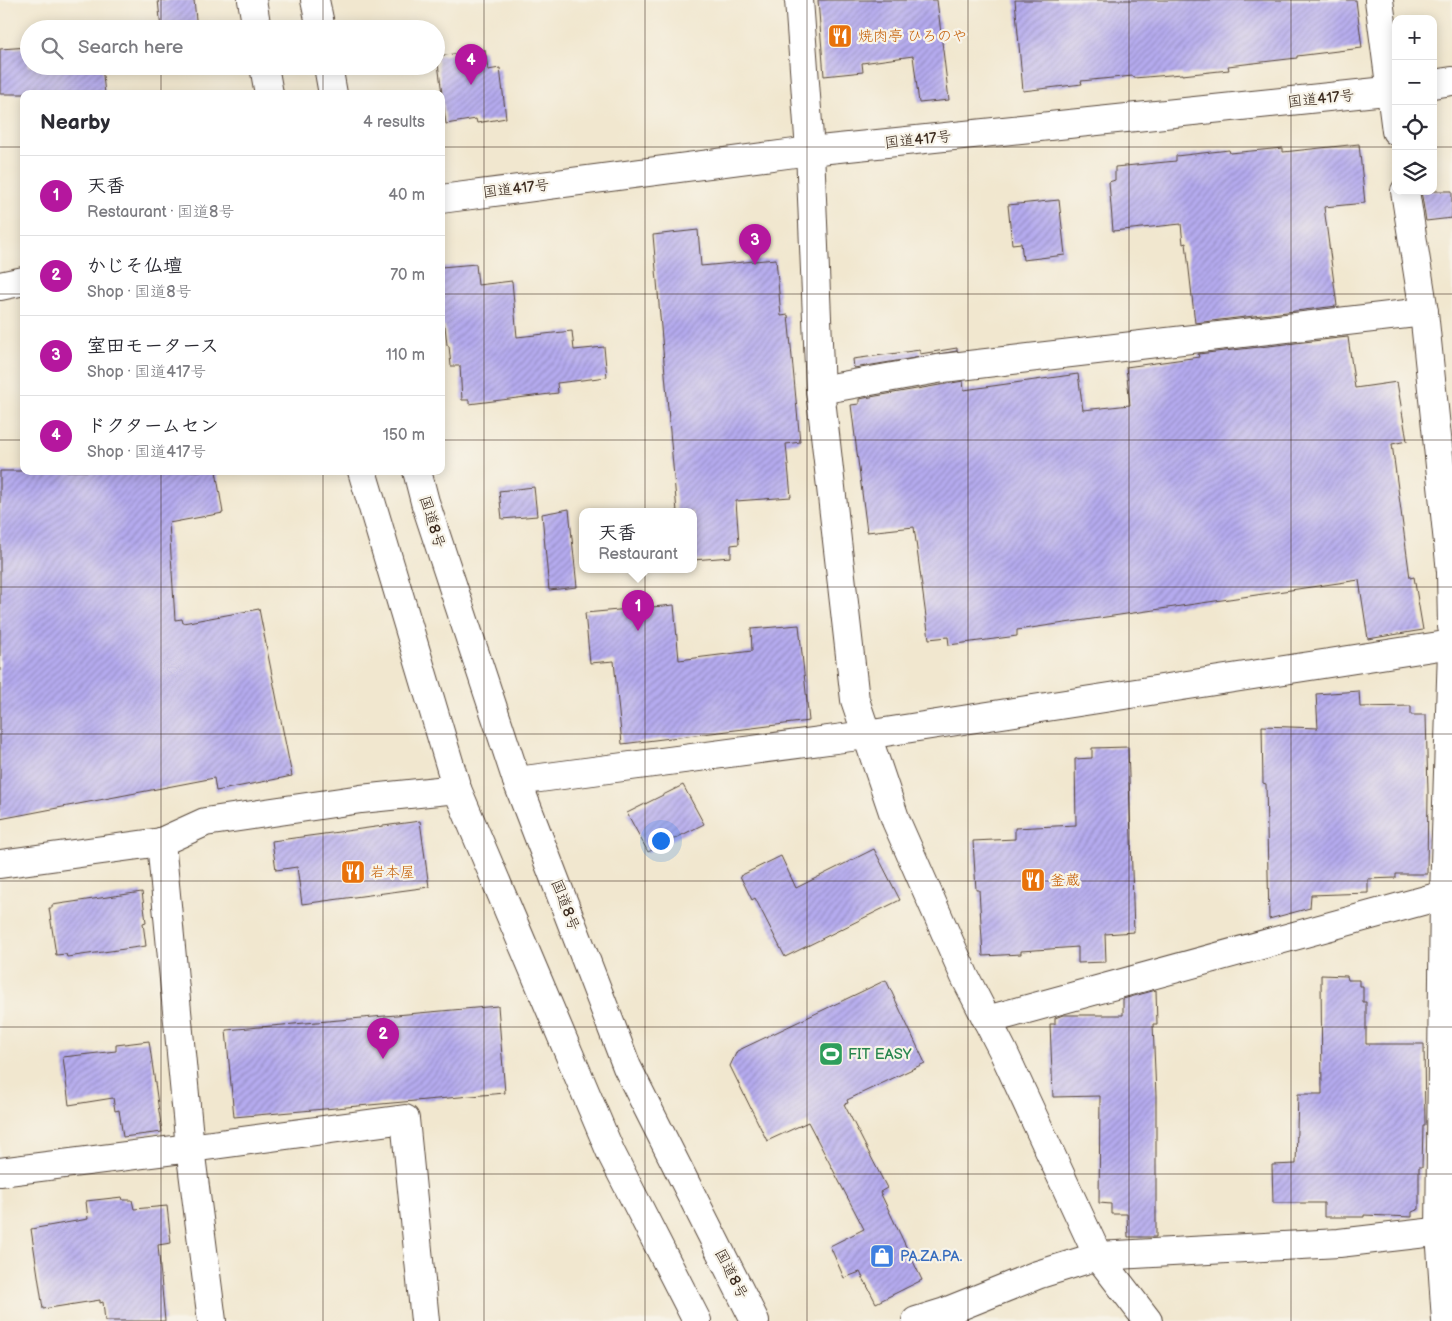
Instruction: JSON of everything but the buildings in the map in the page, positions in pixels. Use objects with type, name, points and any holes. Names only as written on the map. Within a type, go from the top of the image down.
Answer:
[{"type":"main road","points":[[252,0],[255,20]]},
{"type":"main road","points":[[315,0],[319,20]]},
{"type":"main road","points":[[799,0],[810,151],[820,390],[855,700],[896,821],[965,977],[988,1020],[1098,1256],[1148,1321]]},
{"type":"main road","points":[[1379,0],[1392,84]]},
{"type":"main road","points":[[266,75],[268,90]]},
{"type":"main road","points":[[330,75],[332,90]]},
{"type":"main road","points":[[1437,83],[1452,81]]},
{"type":"main road","name":"国道417号","points":[[445,198],[810,151],[1392,91]]},
{"type":"main road","points":[[1406,195],[1444,421],[1452,627]]},
{"type":"main road","points":[[0,286],[20,283]]},
{"type":"main road","points":[[820,390],[943,368],[1424,312]]},
{"type":"main road","points":[[363,475],[457,789],[611,1153],[697,1321]]},
{"type":"main road","name":"国道8号","points":[[418,475],[425,502],[517,781],[627,1067],[755,1321]]},
{"type":"main road","points":[[517,781],[866,734],[1452,644]]},
{"type":"main road","points":[[1446,1321],[1444,895],[1452,650]]},
{"type":"main road","points":[[0,864],[162,842],[206,822],[361,799],[457,789]]},
{"type":"main road","points":[[162,842],[190,1148],[198,1196],[212,1321]]},
{"type":"main road","points":[[988,1020],[1444,895]]},
{"type":"main road","points":[[0,1172],[405,1119],[425,1321]]},
{"type":"main road","points":[[916,1321],[945,1312],[1037,1275],[1098,1256],[1339,1242],[1446,1231]]},
{"type":"place","name":"焼肉亭 ひろのや","points":[[840,36]]},
{"type":"place","name":"ドクタームセン","points":[[471,85]]},
{"type":"place","name":"室田モータース","points":[[755,265]]},
{"type":"place","name":"天香","points":[[638,631]]},
{"type":"place","name":"岩本屋","points":[[353,872]]},
{"type":"place","name":"釜蔵","points":[[1033,880]]},
{"type":"place","name":"FIT EASY","points":[[831,1054]]},
{"type":"place","name":"かじそ仏壇","points":[[383,1059]]},
{"type":"place","name":"PA.ZA.PA.","points":[[882,1256]]}]
